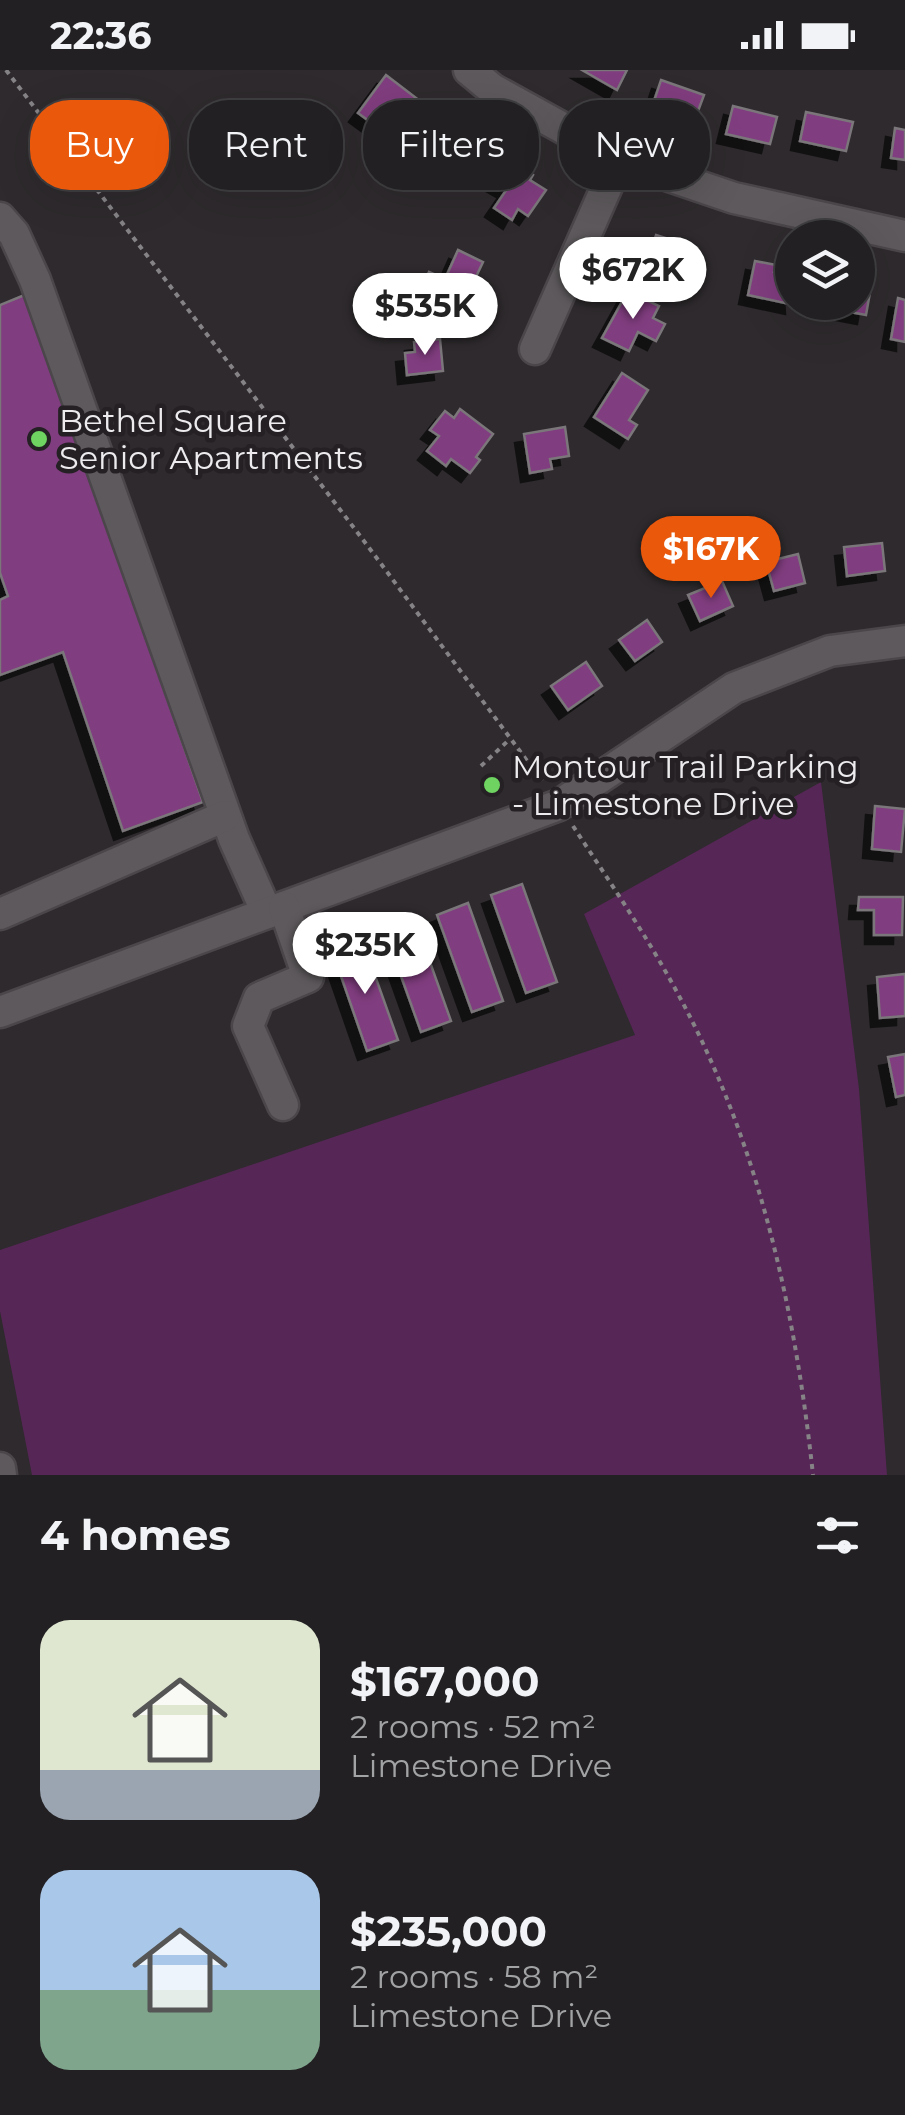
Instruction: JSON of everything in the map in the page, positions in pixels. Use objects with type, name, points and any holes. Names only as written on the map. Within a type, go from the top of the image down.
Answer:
[{"type":"street","points":[[469,70],[492,89],[559,126]]},
{"type":"street","points":[[535,348],[604,190]]},
{"type":"street","points":[[710,190],[905,236]]},
{"type":"street","points":[[0,218],[14,234],[34,280],[225,816],[308,977],[258,998],[248,1026],[284,1105]]},
{"type":"street","points":[[0,1012],[559,805],[734,688],[830,650],[905,641]]},
{"type":"street","points":[[0,914],[225,816]]},
{"type":"path","points":[[6,70],[559,805],[679,996],[749,1157],[773,1234],[793,1324],[813,1475]]},
{"type":"path","points":[[480,766],[510,739]]},
{"type":"shaded area","points":[[821,782],[859,1089],[887,1475],[32,1475],[0,1311],[0,1250],[635,1035],[584,914]]},
{"type":"building","points":[[582,70],[627,70],[617,90]]},
{"type":"building","points":[[386,75],[419,100],[368,100]]},
{"type":"building","points":[[661,80],[704,95],[702,100],[654,100]]},
{"type":"building","points":[[733,106],[777,117],[770,144],[726,134]]},
{"type":"building","points":[[806,112],[853,122],[846,151],[800,141]]},
{"type":"building","points":[[895,128],[905,130],[905,160],[891,158]]},
{"type":"building","points":[[539,186],[546,190],[528,216],[518,209],[512,220],[494,208],[506,190],[539,190]]},
{"type":"building","points":[[656,235],[697,248],[688,276],[647,263]]},
{"type":"building","points":[[458,250],[483,262],[463,304],[423,285],[429,272],[445,279]]},
{"type":"building","points":[[755,261],[775,265],[775,301],[748,295]]},
{"type":"building","points":[[628,291],[659,306],[653,318],[665,324],[656,341],[638,332],[629,351],[602,338]]},
{"type":"building","name":"Bethel Square Senior Apartments","points":[[27,294],[203,802],[123,831],[63,652],[0,675],[0,600],[8,596],[0,573],[0,305]]},
{"type":"building","points":[[898,298],[905,300],[905,342],[891,339]]},
{"type":"building","points":[[440,339],[443,371],[407,375],[405,353],[415,352],[414,342]]},
{"type":"building","points":[[622,373],[648,390],[629,420],[637,425],[628,439],[594,417]]},
{"type":"building","points":[[460,409],[493,434],[470,473],[451,459],[446,466],[427,451],[439,436],[430,430],[445,411],[454,418]]},
{"type":"building","points":[[565,427],[569,456],[550,459],[552,469],[530,473],[524,434]]},
{"type":"building","points":[[882,543],[885,571],[847,576],[844,547]]},
{"type":"building","points":[[798,554],[805,583],[774,591],[766,562]]},
{"type":"building","points":[[722,581],[733,606],[700,621],[688,595]]},
{"type":"building","points":[[647,620],[662,642],[635,661],[619,640]]},
{"type":"building","points":[[586,662],[602,686],[568,710],[551,686]]},
{"type":"building","points":[[875,806],[905,809],[901,852],[872,849]]},
{"type":"building","points":[[522,884],[557,982],[526,993],[491,895]]},
{"type":"building","points":[[859,897],[903,897],[902,935],[874,935],[874,910],[858,910]]},
{"type":"building","points":[[468,903],[503,1001],[472,1012],[437,915]]},
{"type":"building","points":[[416,923],[451,1021],[421,1032],[386,934]]},
{"type":"building","points":[[363,942],[398,1040],[367,1051],[333,953]]},
{"type":"building","points":[[905,974],[905,1016],[880,1018],[877,977]]},
{"type":"building","points":[[905,1054],[905,1095],[896,1097],[888,1057]]},
{"type":"place","name":"Bethel Square Senior Apartments","points":[[39,439]]},
{"type":"place","name":"Montour Trail Parking - Limestone Drive","points":[[492,785]]}]
